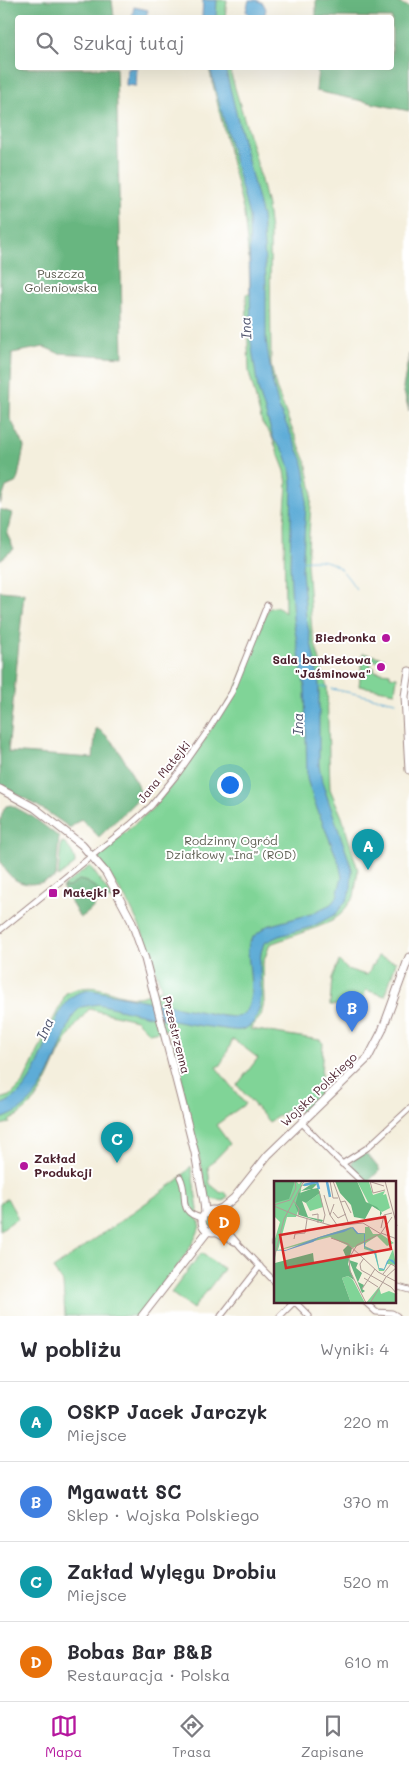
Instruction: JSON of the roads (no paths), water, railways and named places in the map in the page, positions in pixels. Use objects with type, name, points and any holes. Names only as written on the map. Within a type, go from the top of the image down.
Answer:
[{"type":"street","name":"Jana Matejki","points":[[0,930],[151,806],[193,753],[232,692],[267,605]]},
{"type":"street","points":[[409,671],[405,696],[409,770]]},
{"type":"street","name":"Przestrzenna","points":[[0,789],[35,808],[63,830],[91,857],[120,898],[140,941],[201,1180],[205,1192],[215,1209],[224,1217]]},
{"type":"street","name":"Wojska Polskiego","points":[[224,1217],[234,1198],[265,1158],[355,1072],[373,1050],[382,1031],[409,957]]},
{"type":"street","points":[[342,1164],[366,1148],[409,1109]]},
{"type":"street","points":[[302,1122],[361,1181]]},
{"type":"street","points":[[180,1177],[184,1187],[186,1209],[192,1215],[240,1246]]},
{"type":"street","name":"Przestrzenna","points":[[201,1180],[206,1224]]},
{"type":"street","name":"Wojska Polskiego","points":[[206,1224],[215,1209],[222,1208],[234,1198]]},
{"type":"street","points":[[223,1226],[224,1217]]},
{"type":"street","points":[[206,1224],[223,1226],[274,1281]]},
{"type":"street","points":[[142,1316],[193,1249],[206,1224]]},
{"type":"street","points":[[221,1316],[260,1266]]},
{"type":"street","points":[[396,1286],[409,1290]]},
{"type":"street","points":[[280,1316],[293,1304]]},
{"type":"street","points":[[297,1304],[309,1316]]},
{"type":"street","points":[[367,1304],[376,1312],[392,1313],[396,1316]]},
{"type":"water","points":[[203,0],[217,0],[216,15],[202,15]]},
{"type":"water","points":[[249,0],[263,3],[266,9],[264,15],[249,15],[246,11]]},
{"type":"water","points":[[134,7],[148,10],[147,15],[132,15]]},
{"type":"water","points":[[127,70],[137,70],[136,86],[126,85]]},
{"type":"water","points":[[211,70],[225,70],[262,217],[266,280],[266,339],[272,380],[279,408],[302,459],[307,488],[302,571],[306,616],[319,683],[319,765],[322,782],[352,869],[351,888],[348,898],[336,914],[311,927],[279,936],[264,943],[260,961],[260,1006],[255,1020],[249,1026],[241,1030],[230,1030],[173,1021],[98,1004],[81,1007],[74,1014],[55,1061],[39,1091],[16,1113],[0,1119],[0,1105],[12,1099],[29,1081],[61,1011],[67,1001],[73,996],[91,990],[223,1016],[240,1016],[246,1011],[249,1004],[251,986],[248,950],[249,943],[253,937],[267,926],[311,914],[331,904],[337,897],[342,877],[339,863],[307,779],[305,689],[293,619],[291,587],[292,484],[290,468],[285,453],[274,440],[258,389],[251,342],[249,216]]},
{"type":"waterway","points":[[302,561],[321,560],[334,564],[345,574],[356,589]]},
{"type":"waterway","points":[[317,687],[327,687]]},
{"type":"waterway","points":[[332,689],[396,702]]},
{"type":"place","name":"Biedronka","points":[[386,638]]},
{"type":"place","name":"Sala bankietowa \"Jaśminowa\"","points":[[381,667]]},
{"type":"place","name":"OSKP Jacek Jarczyk","points":[[368,870]]},
{"type":"place","name":"Matejki P","points":[[53,893]]},
{"type":"place","name":"Mgawatt SC","points":[[352,1032]]},
{"type":"place","name":"Zakład Wylęgu Drobiu","points":[[117,1163]]},
{"type":"place","name":"Zakład Produkcji","points":[[24,1166]]},
{"type":"place","name":"Bobas Bar B&B","points":[[224,1246]]},
{"type":"park label","name":"Puszcza Goleniowska","points":[[61,281]]},
{"type":"park label","name":"Rodzinny Ogród Działkowy „Ina“ (ROD)","points":[[231,848]]},
{"type":"water label","name":"Ina","points":[[246,328]]},
{"type":"water label","name":"Ina","points":[[298,724]]},
{"type":"water label","name":"Ina","points":[[45,1029]]}]
